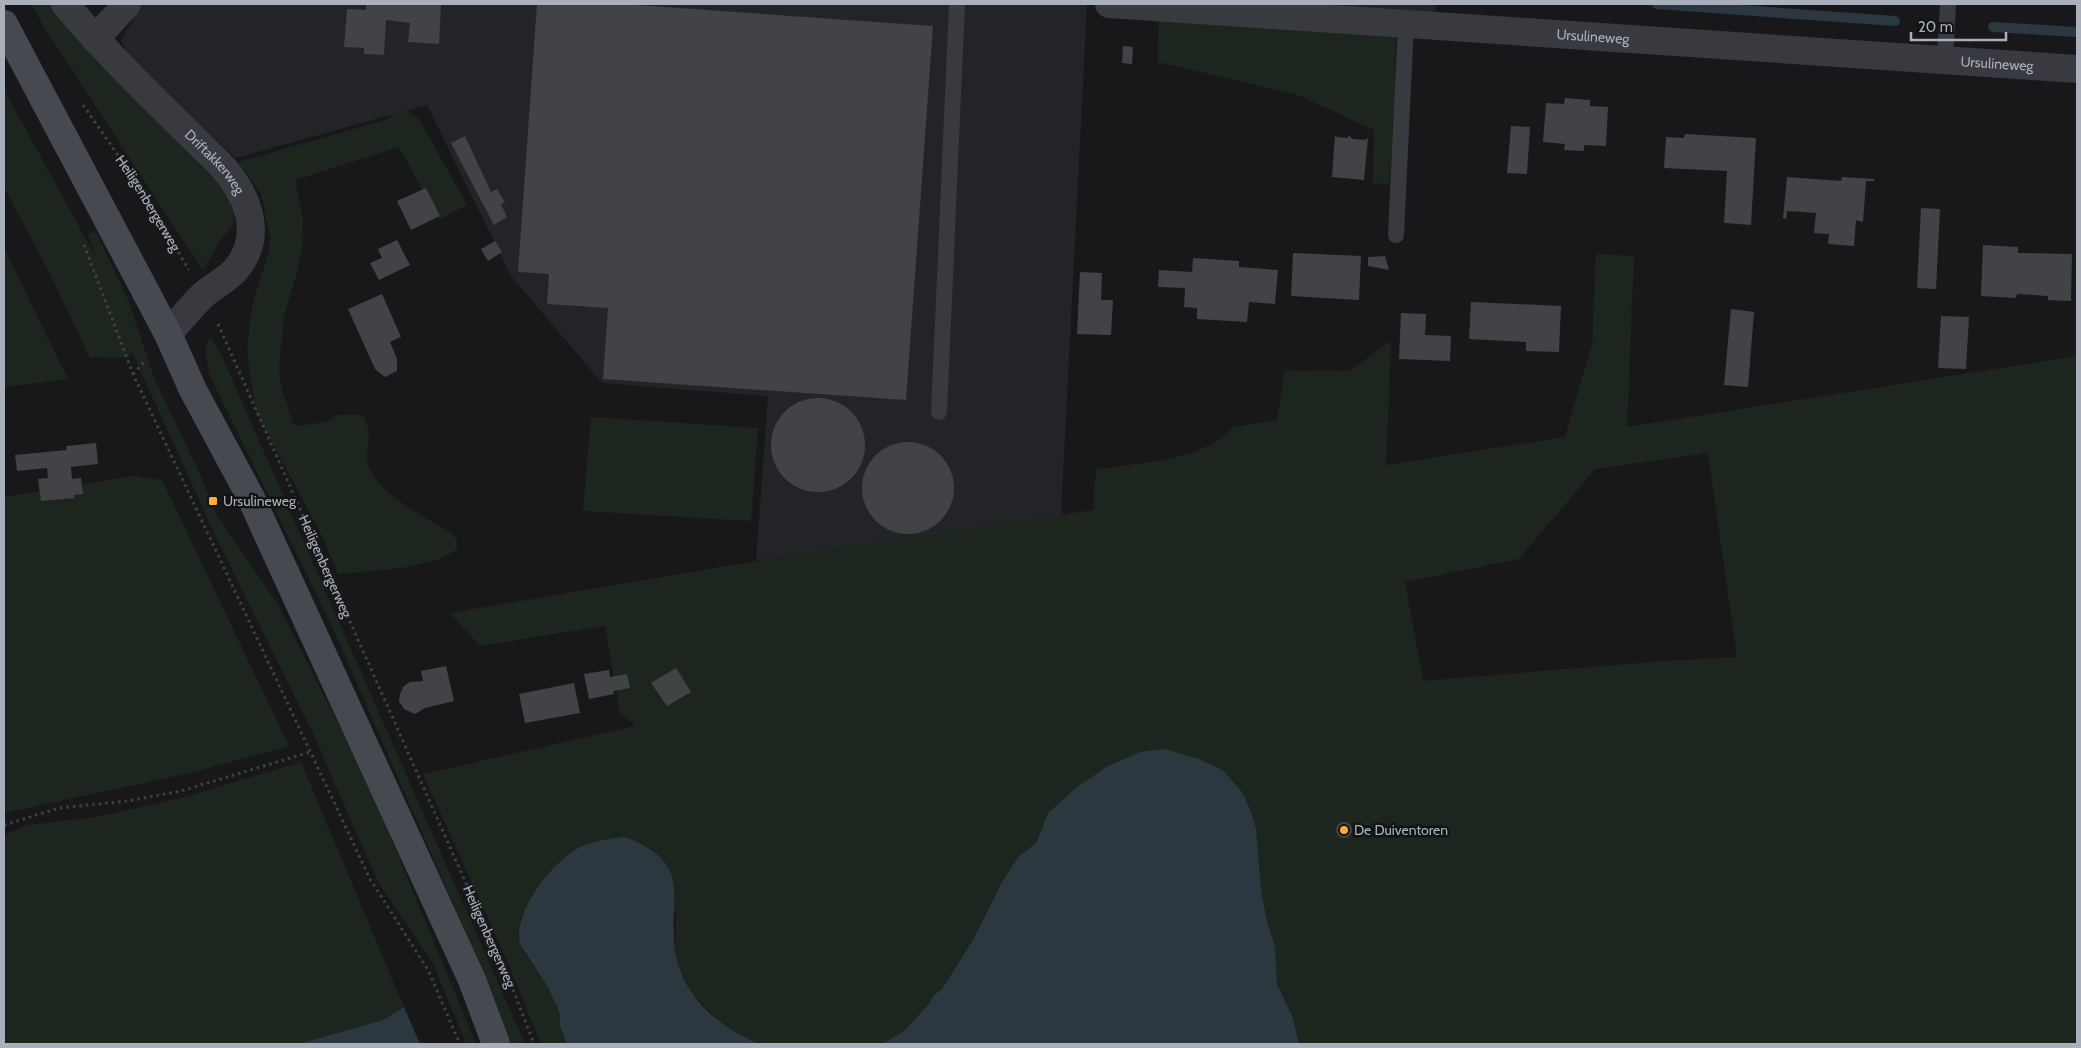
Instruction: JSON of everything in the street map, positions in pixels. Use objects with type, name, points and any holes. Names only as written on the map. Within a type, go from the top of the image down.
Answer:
[{"type":"main road","points":[[4,24],[168,334],[193,390],[255,507],[472,980],[496,1044]]},
{"type":"street","name":"Driftakkerweg","points":[[66,4],[95,39],[232,177],[247,204],[251,230],[245,255],[229,277],[203,295],[168,334]]},
{"type":"street","points":[[95,39],[127,4]]},
{"type":"street","name":"Ursulineweg","points":[[1110,4],[2077,69]]},
{"type":"lane","points":[[939,412],[957,4]]},
{"type":"lane","points":[[1945,60],[1948,4]]},
{"type":"lane","points":[[1396,235],[1406,24]]},
{"type":"path","name":"Heiligenbergerweg","points":[[78,98],[136,181],[203,295],[217,323],[512,987],[534,1044]]},
{"type":"path","points":[[133,374],[374,888],[428,970],[460,1044]]},
{"type":"path","points":[[4,825],[59,808],[128,801],[181,791],[310,752]]},
{"type":"shaded area","points":[[31,4],[55,4],[219,179],[233,207],[234,224],[220,240],[203,271],[44,27]]},
{"type":"shaded area","points":[[142,4],[1087,4],[1061,516],[756,561],[768,396],[602,383],[511,276],[427,105],[236,158],[131,62],[121,40]]},
{"type":"shaded area","points":[[1296,4],[1436,4],[1435,13]]},
{"type":"shaded area","points":[[1159,19],[1396,37],[1394,135],[1389,185],[1373,183],[1374,130],[1298,95],[1158,62]]},
{"type":"shaded area","points":[[4,90],[97,259],[88,234],[96,232],[130,304],[154,378],[200,474],[216,514],[277,603],[367,780],[476,1044],[466,1044],[433,963],[378,882],[310,727],[215,535],[132,352],[128,357],[90,358],[49,272],[4,187]]},
{"type":"shaded area","points":[[405,110],[419,119],[467,205],[439,220],[399,147],[295,180],[303,218],[302,246],[297,273],[284,316],[279,368],[281,386],[293,424],[297,426],[326,422],[338,415],[363,415],[367,423],[369,436],[367,461],[374,477],[405,505],[452,533],[457,541],[457,549],[446,556],[417,565],[338,574],[321,534],[256,412],[247,352],[252,306],[269,251],[270,237],[261,193],[238,162],[382,121]]},
{"type":"shaded area","points":[[4,248],[68,379],[4,387]]},
{"type":"shaded area","points":[[1596,254],[1634,256],[1627,427],[2077,356],[2077,1044],[1299,1044],[1293,1018],[1277,984],[1275,946],[1267,922],[1261,889],[1256,828],[1250,809],[1242,792],[1224,771],[1199,759],[1106,767],[1076,788],[1048,813],[1036,843],[1018,857],[985,913],[971,943],[942,989],[933,996],[929,1004],[903,1032],[881,1044],[760,1044],[741,1036],[724,1026],[691,992],[679,967],[675,949],[676,912],[534,893],[521,917],[518,937],[524,951],[548,987],[560,1014],[560,1026],[567,1044],[541,1044],[508,963],[423,774],[636,726],[620,713],[605,626],[480,646],[450,613],[756,561],[1093,510],[1096,469],[1168,460],[1197,451],[1216,442],[1234,427],[1277,420],[1285,370],[1349,371],[1391,341],[1386,465],[1565,437],[1592,344]],"holes":[[[1708,453],[1737,657],[1664,661],[1423,681],[1405,582],[1519,559],[1595,469]]]},
{"type":"shaded area","points":[[210,337],[220,352],[525,1044],[509,1044],[468,938],[331,624],[209,374],[205,349]]},
{"type":"shaded area","points":[[591,417],[758,428],[751,521],[583,511]]},
{"type":"shaded area","points":[[134,476],[162,480],[289,746],[186,774],[4,813],[4,497]]},
{"type":"shaded area","points":[[1164,749],[1199,759],[1224,771],[1242,792],[1250,809],[1256,828],[1261,889],[1267,922],[1275,946],[1277,984],[1293,1018],[1299,1044],[881,1044],[903,1032],[929,1004],[933,996],[942,989],[971,943],[1002,882],[1018,857],[1036,843],[1048,813],[1076,788],[1106,767],[1140,752]]},
{"type":"shaded area","points":[[301,762],[404,1007],[383,1020],[299,1044],[4,1044],[4,835],[28,825],[97,817],[181,798]]},
{"type":"shaded area","points":[[625,837],[647,847],[661,858],[669,870],[673,883],[675,950],[685,982],[694,996],[730,1029],[760,1044],[567,1044],[560,1026],[560,1014],[548,987],[520,944],[519,932],[522,918],[528,904],[545,877],[567,856],[588,844]]},
{"type":"shaded area","points":[[404,1007],[420,1044],[299,1044],[383,1020]]},
{"type":"building","points":[[366,4],[441,4],[439,44],[408,42],[410,23],[386,20],[384,55],[364,54],[364,48],[344,47],[347,9],[366,10]]},
{"type":"building","points":[[537,4],[622,4],[933,26],[906,400],[603,379],[608,308],[547,304],[549,274],[518,272]]},
{"type":"building","points":[[1123,46],[1133,47],[1132,64],[1122,63]]},
{"type":"building","points":[[1565,98],[1590,100],[1590,106],[1608,107],[1606,146],[1584,145],[1584,151],[1564,150],[1565,144],[1543,142],[1546,103],[1564,104]]},
{"type":"building","points":[[1511,126],[1530,127],[1527,174],[1507,173]]},
{"type":"building","points":[[1685,134],[1756,138],[1751,225],[1724,223],[1727,171],[1664,168],[1666,137],[1684,138]]},
{"type":"building","points":[[1335,135],[1348,138],[1348,135],[1353,139],[1365,140],[1368,138],[1364,180],[1332,177]]},
{"type":"building","points":[[465,136],[491,192],[497,189],[505,202],[501,204],[507,217],[494,225],[451,143]]},
{"type":"building","points":[[1787,177],[1841,181],[1842,177],[1874,179],[1874,181],[1866,181],[1863,222],[1856,220],[1854,246],[1828,244],[1829,234],[1814,233],[1816,213],[1787,211],[1786,219],[1783,218]]},
{"type":"building","points":[[426,188],[440,216],[411,230],[397,201]]},
{"type":"building","points":[[1921,208],[1940,209],[1936,289],[1917,288]]},
{"type":"building","points":[[397,240],[410,265],[379,280],[370,263],[382,258],[378,249]]},
{"type":"building","points":[[495,241],[502,252],[488,261],[481,249]]},
{"type":"building","points":[[1983,245],[2018,247],[2018,253],[2072,254],[2071,301],[2048,300],[2048,296],[2017,294],[2016,298],[1981,296]]},
{"type":"building","points":[[1293,253],[1361,256],[1359,300],[1291,296]]},
{"type":"building","points":[[1385,256],[1389,270],[1368,266],[1368,257]]},
{"type":"building","points":[[1193,258],[1239,261],[1239,267],[1278,270],[1275,304],[1249,302],[1247,322],[1197,319],[1197,308],[1184,307],[1185,288],[1158,287],[1159,270],[1192,272]]},
{"type":"building","points":[[1080,272],[1102,273],[1101,300],[1113,300],[1111,335],[1077,334]]},
{"type":"building","points":[[382,294],[401,337],[390,342],[397,359],[397,371],[385,377],[375,369],[348,309]]},
{"type":"building","points":[[1471,302],[1561,306],[1559,352],[1526,351],[1526,342],[1469,339]]},
{"type":"building","points":[[1731,309],[1754,312],[1748,387],[1724,385]]},
{"type":"building","points":[[1401,313],[1426,314],[1425,335],[1451,336],[1450,361],[1399,359]]},
{"type":"building","points":[[1941,316],[1969,317],[1966,369],[1938,368]]},
{"type":"building","points":[[818,398],[836,402],[851,412],[861,427],[865,445],[861,463],[851,478],[836,488],[818,492],[800,488],[785,478],[775,463],[771,445],[775,427],[785,412],[800,402]]},
{"type":"building","points":[[908,442],[926,445],[941,455],[951,470],[954,488],[951,506],[941,521],[926,531],[908,534],[890,531],[875,521],[865,506],[862,488],[865,470],[875,455],[890,445]]},
{"type":"building","points":[[96,443],[98,464],[71,467],[72,479],[81,478],[83,494],[74,495],[74,498],[41,501],[38,479],[48,478],[47,468],[17,471],[15,455],[67,450],[66,446]]},
{"type":"building","points":[[446,666],[454,701],[425,708],[415,714],[404,709],[399,701],[404,686],[410,682],[423,681],[421,671]]},
{"type":"building","points":[[676,668],[691,692],[667,706],[651,683]]},
{"type":"building","points":[[609,670],[610,677],[627,674],[630,688],[613,691],[614,694],[589,699],[584,674]]},
{"type":"building","points":[[574,683],[580,713],[525,723],[519,694]]},
{"type":"building","name":"De Duiventoren","points":[[1341,822],[1347,822],[1352,827],[1350,836],[1341,838],[1336,833],[1336,827]]},
{"type":"waterway","points":[[1657,4],[1895,21]]},
{"type":"waterway","points":[[1993,27],[2077,32]]},
{"type":"place","name":"Ursulineweg","points":[[213,501]]},
{"type":"place","name":"De Duiventoren","points":[[1344,830]]}]
